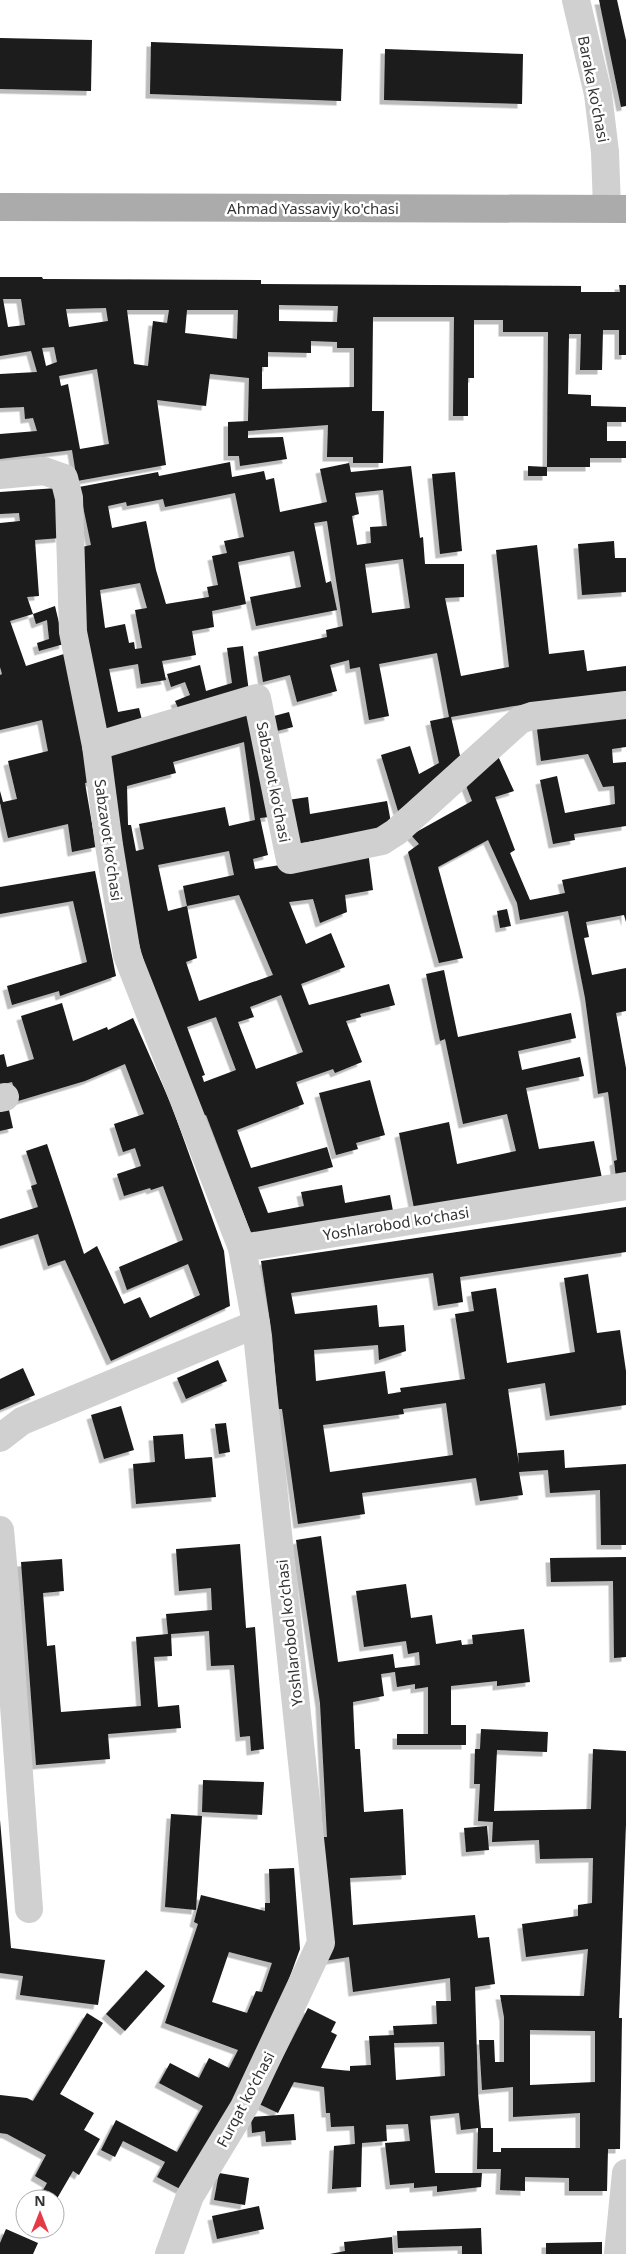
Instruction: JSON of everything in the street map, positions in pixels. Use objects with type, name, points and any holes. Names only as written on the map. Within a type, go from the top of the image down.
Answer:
[{"type":"main road","name":"Ahmad Yassaviy ko'chasi","points":[[0,207],[617,209]]},
{"type":"street","name":"Baraka ko'chasi","points":[[576,0],[598,94],[605,152],[617,209]]},
{"type":"street","name":"Sabzavot koʻchasi","points":[[0,475],[44,471],[64,478],[69,498],[73,632],[96,746],[109,845],[127,955],[242,1248]]},
{"type":"street","name":"Sabzavot ko'chasi","points":[[96,746],[257,698],[290,860],[382,841],[396,832],[520,720],[532,716],[626,705]]},
{"type":"street","name":"Yoshlarobod koʻchasi","points":[[321,1943],[256,1324],[242,1248],[626,1186]]},
{"type":"street","points":[[0,1438],[22,1421],[256,1324]]},
{"type":"street","points":[[0,1530],[3,1598],[29,1909]]},
{"type":"street","name":"Furqat koʻchasi","points":[[168,2254],[190,2196],[244,2107],[321,1943]]},
{"type":"street","points":[[618,2254],[626,2173]]},
{"type":"building","points":[[599,0],[617,0],[626,40],[626,106],[621,107]]},
{"type":"building","points":[[0,38],[92,40],[91,91],[0,89]]},
{"type":"building","points":[[151,42],[343,49],[341,101],[150,94]]},
{"type":"building","points":[[385,49],[523,54],[522,104],[384,100]]},
{"type":"building","points":[[0,277],[42,277],[43,279],[261,280],[261,284],[581,286],[581,292],[620,292],[619,285],[626,285],[626,355],[619,355],[619,330],[603,330],[602,370],[580,370],[581,334],[569,334],[568,394],[591,395],[591,406],[626,407],[626,422],[607,422],[607,441],[626,441],[626,458],[590,458],[590,467],[547,467],[548,332],[503,332],[503,320],[474,320],[474,378],[468,378],[468,416],[453,416],[454,317],[373,317],[372,411],[384,411],[383,463],[353,463],[353,457],[327,457],[328,425],[248,431],[248,438],[283,437],[287,459],[240,466],[239,456],[228,456],[228,422],[248,421],[249,378],[210,374],[206,406],[157,400],[166,465],[77,481],[72,450],[0,459],[0,434],[37,431],[33,418],[25,419],[24,407],[0,408],[0,374],[37,372],[31,351],[0,356]],"holes":[[[3,299],[21,299],[25,325],[8,327]],[[279,305],[338,306],[337,322],[279,321]],[[106,308],[108,321],[69,327],[66,309]],[[127,310],[169,310],[167,323],[153,321],[148,366],[134,364]],[[187,310],[238,310],[237,339],[185,333]],[[311,341],[337,342],[337,348],[354,348],[354,387],[262,389],[262,367],[268,367],[268,352],[311,353]],[[54,347],[57,362],[46,366],[42,348]],[[97,369],[109,444],[80,449],[68,384],[61,386],[59,376]]]},
{"type":"building","points":[[230,462],[232,477],[264,471],[266,480],[274,478],[280,512],[327,502],[320,469],[349,463],[351,472],[411,466],[420,538],[423,537],[425,564],[464,564],[464,597],[445,598],[461,676],[509,667],[496,550],[537,545],[549,654],[584,650],[587,671],[626,666],[626,693],[514,706],[451,717],[462,764],[398,811],[381,755],[410,746],[419,774],[439,763],[430,721],[449,717],[437,653],[379,664],[389,716],[369,720],[360,667],[350,669],[349,660],[330,665],[337,691],[297,702],[290,675],[263,682],[258,652],[327,637],[326,630],[343,626],[327,521],[314,523],[326,583],[331,581],[337,610],[256,626],[250,597],[301,587],[294,551],[238,562],[246,604],[212,611],[214,627],[192,631],[196,655],[162,661],[166,680],[141,684],[138,664],[109,669],[118,712],[139,708],[144,728],[102,740],[73,549],[91,545],[79,487],[158,472],[159,476]],"holes":[[[383,490],[387,526],[370,527],[371,543],[357,545],[352,516],[359,514],[355,493]],[[235,493],[244,537],[224,541],[227,553],[212,556],[218,585],[207,587],[209,597],[166,604],[156,570],[146,521],[112,528],[108,506],[126,502],[127,506],[163,499],[165,507]],[[403,559],[410,608],[372,613],[365,564]],[[140,583],[147,608],[135,610],[142,648],[135,649],[134,642],[129,643],[125,624],[105,628],[100,590]]]},
{"type":"building","points":[[528,466],[547,467],[547,476],[528,476]]},
{"type":"building","points":[[455,472],[462,551],[440,554],[432,474]]},
{"type":"building","points":[[57,488],[60,538],[35,540],[39,596],[27,597],[33,614],[10,621],[26,666],[67,653],[95,781],[85,783],[96,847],[72,852],[68,824],[8,838],[0,803],[0,791],[3,802],[17,799],[8,761],[48,751],[42,720],[0,730],[0,675],[2,674],[0,667],[0,523],[20,521],[19,513],[0,514],[0,492]]},
{"type":"building","points":[[614,541],[615,558],[626,558],[626,592],[582,595],[578,544]]},
{"type":"building","points":[[55,606],[64,644],[39,651],[37,643],[49,639],[47,620],[36,624],[33,614]]},
{"type":"building","points":[[243,646],[249,692],[181,715],[175,701],[190,695],[185,682],[171,687],[167,674],[200,665],[206,691],[232,683],[227,648]]},
{"type":"building","points":[[251,709],[270,817],[260,818],[268,855],[253,859],[255,869],[368,851],[373,890],[345,895],[347,912],[320,923],[313,899],[289,902],[306,944],[331,933],[345,967],[301,984],[309,1005],[389,984],[395,1005],[360,1014],[361,1017],[346,1021],[362,1062],[335,1073],[333,1069],[296,1082],[304,1104],[237,1130],[251,1168],[327,1147],[333,1167],[258,1187],[268,1213],[304,1206],[301,1192],[342,1185],[345,1203],[390,1195],[393,1211],[253,1238],[206,1115],[197,1119],[159,1016],[132,918],[103,754]],"holes":[[[244,742],[255,820],[229,826],[225,807],[139,824],[144,849],[136,851],[131,825],[128,825],[127,786],[176,773],[173,762]],[[229,851],[234,875],[183,886],[187,906],[168,911],[158,865]],[[239,895],[273,975],[199,1001],[186,962],[197,958],[187,906]],[[281,995],[303,1052],[256,1069],[238,1022],[254,1017],[250,1007]],[[216,1017],[236,1070],[204,1082],[202,1076],[205,1075],[187,1027]]]},
{"type":"building","points":[[626,709],[626,747],[612,749],[613,763],[626,762],[626,826],[574,834],[575,840],[553,844],[540,780],[557,776],[565,813],[615,804],[614,786],[603,787],[588,754],[541,761],[536,721]]},
{"type":"building","points":[[289,712],[293,727],[277,731],[274,716]]},
{"type":"building","points":[[498,756],[514,791],[495,797],[515,850],[510,853],[530,900],[565,893],[562,880],[626,867],[626,922],[624,915],[586,922],[589,937],[584,938],[592,975],[626,968],[626,1011],[616,1013],[626,1068],[626,1177],[616,1178],[614,1161],[617,1160],[608,1092],[598,1094],[585,998],[568,911],[520,920],[517,903],[488,840],[438,867],[463,958],[439,963],[408,852],[419,844],[411,835],[472,801],[465,783]]},
{"type":"building","points":[[308,797],[310,814],[387,801],[392,828],[295,844],[288,800]]},
{"type":"building","points":[[95,871],[116,976],[60,996],[59,991],[12,1005],[7,986],[87,962],[73,901],[0,914],[0,887]]},
{"type":"building","points":[[507,909],[511,926],[500,928],[497,911]]},
{"type":"building","points":[[444,970],[458,1037],[571,1013],[576,1038],[518,1051],[522,1070],[580,1057],[584,1076],[526,1088],[539,1149],[594,1141],[602,1178],[415,1213],[399,1133],[449,1122],[457,1164],[516,1151],[507,1114],[463,1124],[445,1039],[440,1041],[426,974]]},
{"type":"building","points":[[62,1003],[73,1041],[107,1027],[108,1030],[133,1018],[171,1104],[224,1251],[230,1306],[111,1361],[65,1260],[48,1266],[38,1234],[0,1246],[0,1219],[38,1207],[31,1186],[37,1184],[26,1151],[47,1144],[84,1254],[97,1246],[124,1304],[140,1297],[150,1318],[200,1295],[188,1264],[127,1290],[119,1267],[183,1240],[163,1186],[124,1196],[117,1174],[141,1166],[135,1148],[123,1152],[114,1124],[144,1114],[125,1064],[85,1081],[18,1101],[12,1082],[0,1085],[0,1055],[4,1054],[7,1067],[34,1059],[21,1016]]},
{"type":"building","points":[[370,1080],[385,1135],[356,1143],[358,1149],[336,1155],[319,1093]]},
{"type":"building","points":[[7,1101],[13,1128],[0,1131],[0,1103]]},
{"type":"building","points":[[626,1207],[626,1252],[460,1277],[463,1302],[438,1306],[433,1273],[291,1293],[295,1314],[377,1305],[379,1327],[404,1325],[406,1351],[379,1360],[378,1345],[314,1350],[316,1381],[385,1371],[388,1394],[401,1392],[400,1388],[465,1379],[455,1314],[474,1311],[471,1292],[496,1288],[507,1363],[575,1352],[564,1278],[588,1274],[597,1333],[620,1330],[626,1371],[626,1405],[550,1416],[545,1383],[508,1389],[519,1465],[518,1453],[564,1450],[565,1468],[626,1464],[626,1545],[601,1545],[600,1490],[550,1493],[548,1470],[519,1472],[523,1495],[480,1501],[476,1478],[362,1493],[365,1514],[298,1524],[282,1409],[278,1409],[272,1335],[261,1261]],"holes":[[[446,1403],[453,1455],[330,1472],[323,1425],[404,1414],[403,1409]]]},
{"type":"building","points":[[218,1360],[227,1381],[186,1399],[177,1378]]},
{"type":"building","points":[[23,1368],[35,1395],[0,1410],[0,1379]]},
{"type":"building","points":[[121,1406],[134,1450],[104,1459],[91,1415]]},
{"type":"building","points":[[226,1423],[230,1452],[219,1454],[215,1424]]},
{"type":"building","points":[[183,1434],[185,1459],[212,1457],[216,1497],[136,1504],[133,1464],[155,1462],[153,1436]]},
{"type":"building","points":[[321,1536],[338,1662],[393,1654],[395,1668],[420,1665],[419,1652],[408,1654],[406,1641],[364,1647],[356,1591],[406,1584],[411,1618],[432,1615],[436,1644],[461,1640],[462,1645],[473,1644],[472,1635],[524,1629],[530,1682],[497,1686],[497,1681],[451,1686],[451,1725],[466,1725],[466,1745],[397,1745],[397,1734],[428,1734],[428,1687],[415,1689],[415,1684],[397,1687],[395,1672],[381,1674],[384,1696],[353,1702],[355,1749],[360,1749],[364,1812],[403,1809],[406,1875],[350,1878],[353,1925],[475,1915],[478,1938],[489,1937],[495,1984],[475,1987],[481,2128],[493,2128],[493,2152],[501,2152],[501,2148],[580,2148],[580,2113],[513,2117],[513,2087],[482,2090],[479,2040],[494,2040],[495,2062],[504,2062],[504,2017],[500,1995],[584,1996],[588,1949],[526,1957],[522,1924],[578,1916],[578,1905],[592,1903],[593,1858],[540,1859],[539,1840],[492,1842],[493,1822],[478,1821],[480,1784],[474,1784],[475,1749],[480,1749],[481,1729],[548,1732],[547,1752],[497,1750],[494,1811],[591,1809],[593,1749],[626,1751],[626,1824],[619,2018],[622,2018],[620,2149],[608,2149],[607,2191],[569,2191],[569,2178],[525,2177],[525,2191],[500,2190],[501,2169],[477,2169],[478,2128],[461,2130],[459,2113],[430,2116],[435,2173],[482,2173],[481,2187],[437,2192],[437,2186],[414,2188],[414,2183],[390,2185],[385,2143],[410,2141],[408,2124],[386,2125],[387,2141],[362,2143],[361,2187],[332,2189],[334,2146],[355,2144],[354,2126],[331,2127],[330,2113],[326,2113],[324,2087],[294,2082],[278,2113],[259,2104],[308,2008],[336,2022],[331,2032],[337,2035],[321,2068],[350,2071],[350,2066],[371,2065],[369,2036],[394,2035],[393,2026],[437,2024],[436,2001],[451,2001],[450,1978],[353,1992],[349,1957],[324,1961],[320,1837],[327,1837],[320,1703],[296,1540]],"holes":[[[530,2030],[595,2031],[595,2082],[530,2085]],[[444,2042],[445,2076],[396,2080],[394,2043]]]},
{"type":"building","points":[[240,1544],[246,1628],[255,1627],[264,1749],[251,1751],[250,1736],[240,1737],[234,1665],[211,1666],[209,1631],[171,1634],[172,1656],[154,1657],[158,1707],[179,1705],[181,1728],[108,1734],[110,1759],[36,1765],[21,1562],[62,1559],[64,1591],[43,1593],[47,1646],[55,1645],[61,1712],[141,1706],[136,1637],[168,1634],[166,1614],[212,1610],[211,1588],[179,1591],[176,1549]]},
{"type":"building","points":[[626,1557],[626,1657],[614,1658],[613,1581],[551,1582],[550,1558]]},
{"type":"building","points":[[203,1780],[264,1782],[262,1815],[202,1812]]},
{"type":"building","points":[[171,1814],[202,1816],[196,1910],[165,1907]]},
{"type":"building","points":[[0,1820],[11,1948],[105,1960],[98,2005],[20,1995],[23,1976],[0,1973]]},
{"type":"building","points":[[487,1826],[489,1850],[466,1852],[464,1828]]},
{"type":"building","points":[[294,1868],[300,1949],[266,2042],[184,2191],[157,2177],[165,2162],[123,2141],[115,2157],[101,2150],[116,2120],[177,2152],[203,2106],[159,2083],[170,2063],[199,2078],[209,2058],[229,2068],[238,2050],[165,2023],[198,1924],[194,1922],[201,1895],[265,1911],[265,1903],[270,1903],[269,1869]],"holes":[[[229,1952],[272,1963],[262,1992],[256,1991],[247,2013],[212,2002]]]},
{"type":"building","points":[[146,1970],[165,1986],[125,2031],[106,2014]]},
{"type":"building","points":[[87,2013],[103,2023],[60,2094],[94,2113],[84,2130],[100,2139],[79,2175],[73,2171],[63,2189],[44,2189],[47,2183],[35,2176],[46,2155],[7,2134],[0,2133],[0,2095],[27,2098],[33,2101]]},
{"type":"building","points":[[294,2114],[296,2140],[266,2142],[265,2131],[252,2133],[251,2117]]},
{"type":"building","points":[[219,2173],[249,2178],[245,2205],[214,2200]]},
{"type":"building","points":[[259,2206],[264,2229],[217,2239],[212,2216]]},
{"type":"building","points":[[481,2228],[482,2254],[462,2254],[462,2246],[398,2248],[397,2231]]},
{"type":"building","points":[[6,2229],[15,2233],[15,2239],[29,2239],[38,2243],[33,2254],[0,2254],[0,2243]]},
{"type":"building","points":[[392,2237],[393,2254],[330,2254],[345,2251],[344,2242]]},
{"type":"building","points":[[602,2242],[602,2254],[546,2254],[546,2243]]}]
